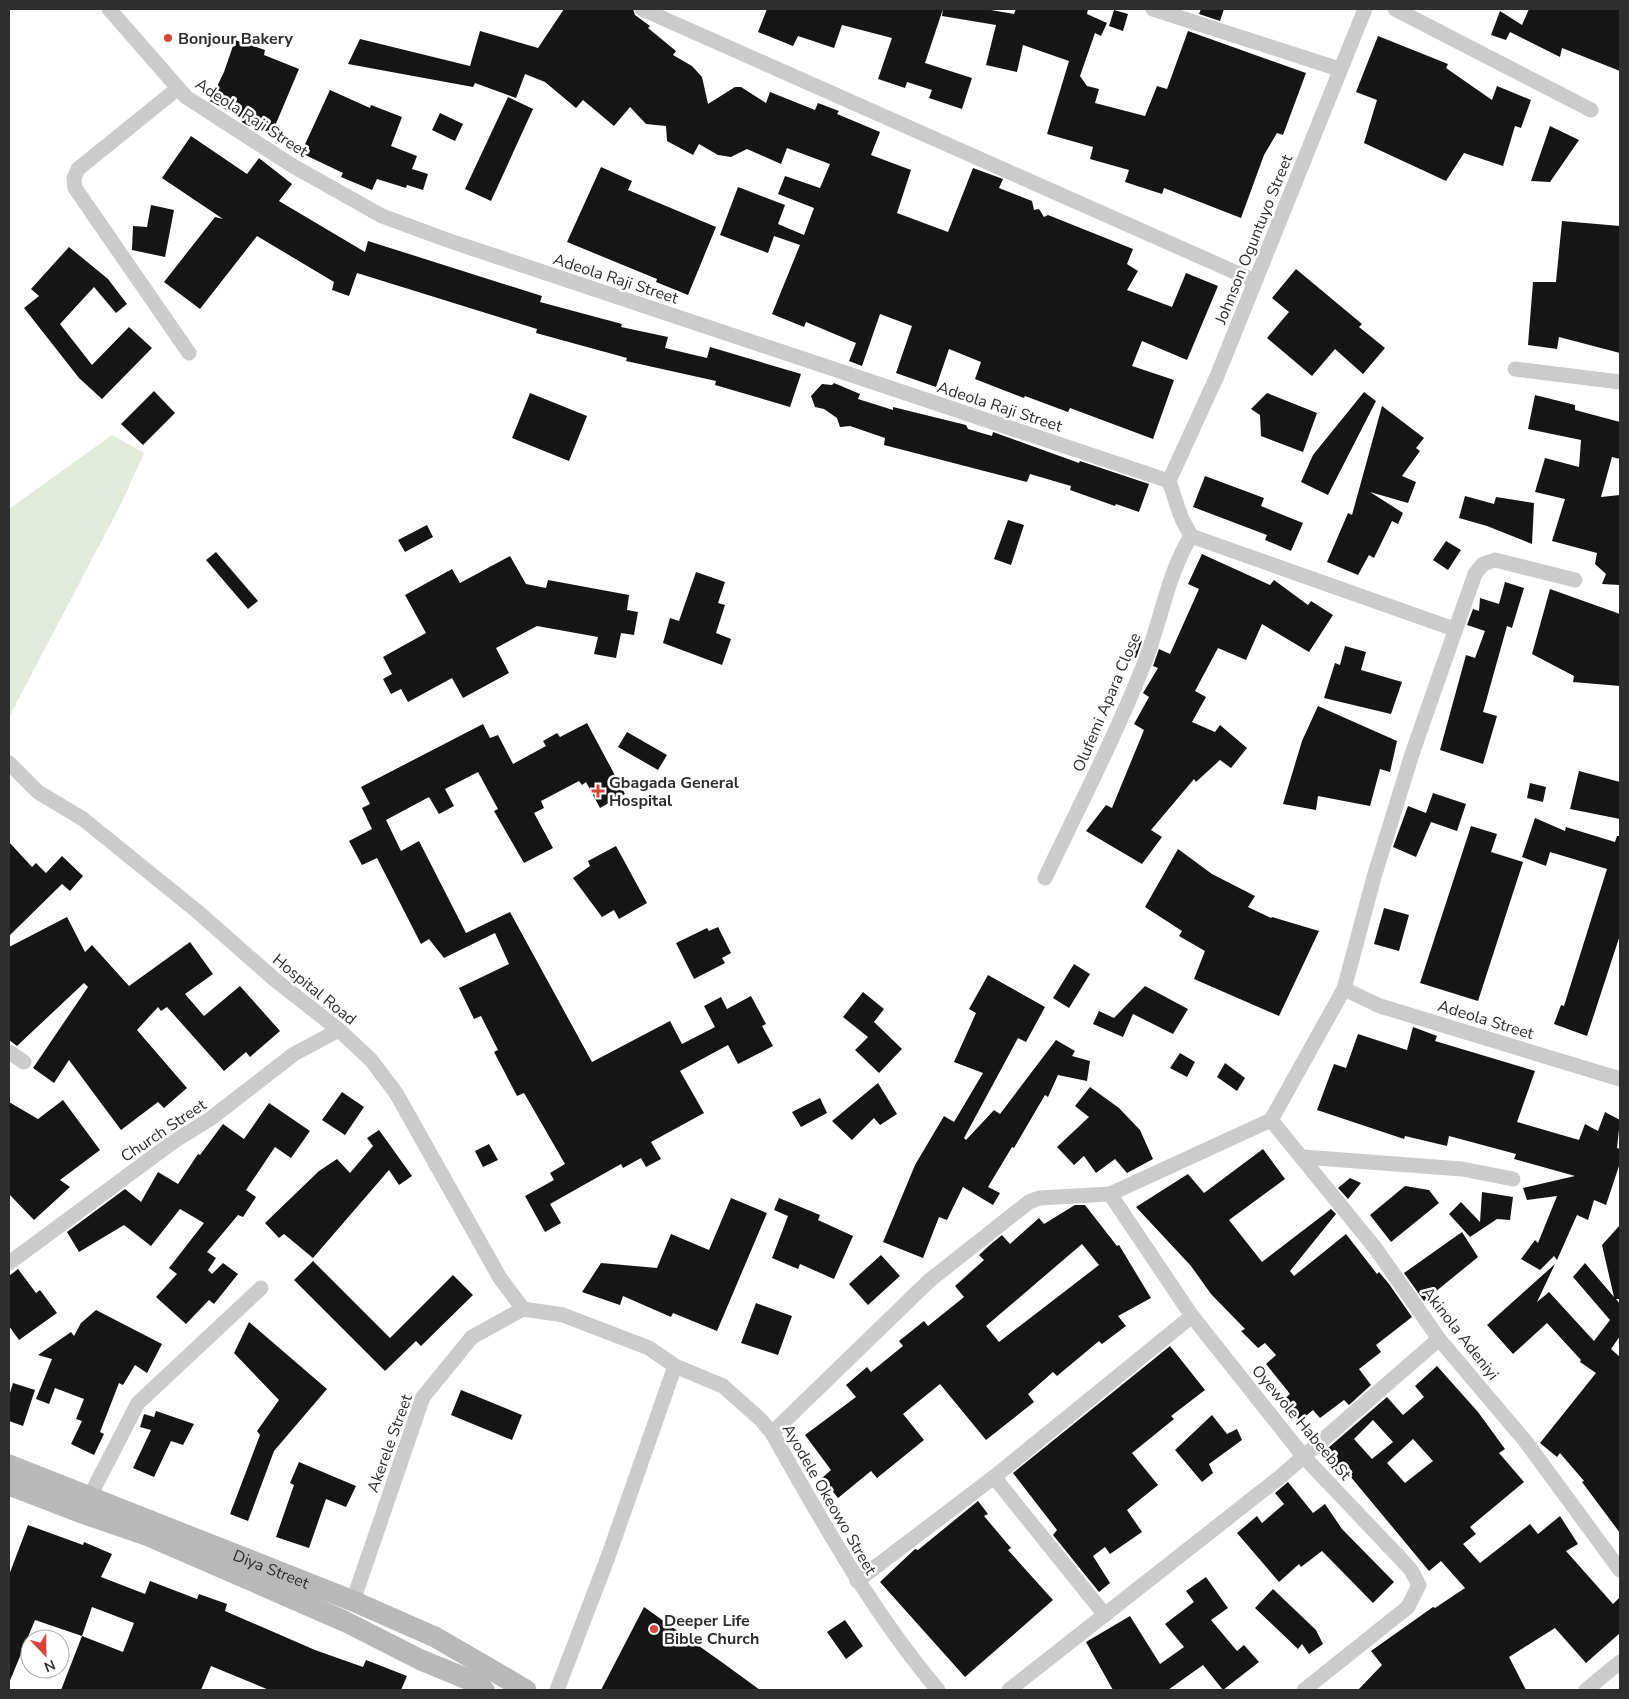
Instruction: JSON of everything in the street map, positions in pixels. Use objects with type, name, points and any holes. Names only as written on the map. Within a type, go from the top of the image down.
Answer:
[{"type":"main road","name":"Diya Street","points":[[9,1465],[90,1496],[152,1523],[353,1600],[435,1637],[526,1690]]},
{"type":"main road","name":"Diya Street","points":[[9,1485],[158,1540],[344,1621],[421,1660],[472,1681],[484,1690]]},
{"type":"street","name":"Adeola Raji Street","points":[[109,9],[177,89],[186,97],[293,166],[382,216],[459,244],[1169,481]]},
{"type":"street","points":[[642,9],[1255,281]]},
{"type":"street","points":[[1153,9],[1339,69]]},
{"type":"street","name":"Johnson Oguntuyo Street","points":[[1169,481],[1217,376],[1339,69],[1365,9]]},
{"type":"street","points":[[1394,9],[1591,110]]},
{"type":"street","points":[[177,89],[78,170],[74,178],[76,188],[189,353]]},
{"type":"street","points":[[1515,369],[1620,382]]},
{"type":"street","points":[[1169,481],[1181,517],[1191,536],[1454,629]]},
{"type":"street","name":"Olufemi Apara Close","points":[[1045,878],[1145,662],[1168,589],[1191,536]]},
{"type":"street","points":[[772,1433],[930,1280],[1029,1202],[1039,1198],[1110,1194],[1271,1120],[1344,989],[1374,877],[1454,629],[1475,574],[1483,564],[1495,560],[1576,580]]},
{"type":"street","name":"Hospital Road","points":[[9,763],[38,792],[96,828],[198,912],[274,979],[339,1030],[371,1060],[396,1093],[500,1278],[523,1309]]},
{"type":"street","name":"Adeola Street","points":[[1344,989],[1380,1006],[1618,1073]]},
{"type":"street","name":"Church Street","points":[[9,1263],[173,1142],[210,1120],[294,1054],[339,1030]]},
{"type":"street","points":[[9,1052],[24,1062]]},
{"type":"street","name":"Akinola Adeniyi","points":[[1271,1120],[1376,1249],[1439,1339],[1526,1442],[1620,1570]]},
{"type":"street","points":[[1303,1157],[1462,1169],[1513,1179]]},
{"type":"street","name":"Oyewole Habeeb St","points":[[1110,1194],[1192,1316],[1304,1457],[1411,1570],[1419,1586],[1408,1607],[1304,1690]]},
{"type":"street","points":[[90,1496],[138,1403],[261,1288]]},
{"type":"street","name":"Ayodele Okeowo Street","points":[[523,1309],[564,1315],[650,1348],[675,1366],[722,1386],[761,1420],[772,1433],[857,1581],[914,1662],[938,1690]]},
{"type":"street","name":"Akerele Street","points":[[353,1600],[423,1397],[472,1337],[523,1309]]},
{"type":"street","points":[[857,1581],[994,1477],[1192,1316]]},
{"type":"street","points":[[1009,1690],[1304,1457],[1439,1339]]},
{"type":"street","points":[[557,1690],[608,1558],[675,1366]]},
{"type":"street","points":[[994,1477],[1105,1615]]},
{"type":"street","points":[[1586,1690],[1620,1662]]},
{"type":"shaded area","points":[[112,435],[144,453],[122,502],[9,717],[9,509]]},
{"type":"building","points":[[564,9],[633,9],[635,15],[650,26],[648,28],[676,51],[673,55],[692,66],[702,77],[708,104],[735,87],[741,87],[766,103],[770,92],[815,110],[818,103],[839,111],[837,114],[880,132],[871,155],[911,170],[897,213],[948,232],[973,168],[1003,179],[999,188],[1032,201],[1034,210],[1039,209],[1044,217],[1048,215],[1133,249],[1127,264],[1138,271],[1127,290],[1172,307],[1186,273],[1218,286],[1187,360],[1142,341],[1132,366],[1174,380],[1153,439],[1070,408],[1068,412],[1025,396],[1024,398],[975,379],[981,362],[949,349],[936,387],[896,373],[912,326],[880,314],[862,366],[849,361],[856,343],[806,322],[804,327],[772,314],[800,245],[774,236],[768,253],[720,235],[738,187],[785,205],[778,224],[804,235],[814,208],[778,194],[785,176],[820,188],[830,164],[787,148],[781,164],[747,149],[731,157],[718,155],[699,144],[693,155],[667,141],[666,126],[646,124],[630,107],[614,126],[583,100],[576,108],[545,82],[525,74],[516,98],[475,83],[473,87],[348,64],[360,39],[470,66],[480,31],[538,48]]},
{"type":"building","points":[[767,9],[943,9],[925,63],[972,78],[962,109],[929,98],[932,90],[907,82],[905,88],[878,79],[892,38],[842,25],[834,48],[798,36],[793,46],[758,32]]},
{"type":"building","points":[[943,9],[985,9],[1014,14],[1016,9],[1088,9],[1087,14],[1107,23],[1101,36],[1095,33],[1080,76],[1087,86],[1099,89],[1095,103],[1145,116],[1157,86],[1167,89],[1188,31],[1306,73],[1283,135],[1277,133],[1264,155],[1241,218],[1164,188],[1162,194],[1125,182],[1129,170],[1090,159],[1093,147],[1047,134],[1069,61],[1023,45],[1017,72],[986,65],[996,25],[942,16]]},
{"type":"building","points":[[1201,9],[1224,9],[1220,21],[1199,14]]},
{"type":"building","points":[[1529,9],[1620,9],[1620,71],[1562,48],[1560,57],[1510,32],[1506,40],[1491,35],[1500,11],[1522,25]]},
{"type":"building","points":[[1114,10],[1128,14],[1123,31],[1109,26]]},
{"type":"building","points":[[1378,36],[1448,64],[1446,68],[1492,100],[1497,86],[1531,100],[1521,128],[1515,126],[1503,166],[1464,153],[1446,181],[1364,143],[1377,100],[1356,92]]},
{"type":"building","points":[[235,40],[265,50],[264,55],[299,69],[272,133],[247,125],[242,122],[243,119],[210,101],[224,72]]},
{"type":"building","points":[[330,90],[370,108],[371,105],[402,117],[391,146],[417,156],[412,169],[428,174],[423,190],[407,185],[406,188],[377,179],[372,190],[341,177],[343,173],[301,153]]},
{"type":"building","points":[[508,97],[533,109],[491,201],[465,189]]},
{"type":"building","points":[[440,113],[463,124],[455,141],[432,130]]},
{"type":"building","points":[[1550,126],[1579,140],[1550,182],[1531,181]]},
{"type":"building","points":[[191,136],[247,174],[259,158],[292,184],[279,201],[365,252],[368,241],[542,296],[540,302],[622,324],[621,327],[668,337],[665,348],[707,358],[710,347],[801,374],[790,407],[715,385],[716,381],[626,361],[627,358],[536,333],[537,329],[357,273],[349,296],[332,290],[334,282],[257,236],[200,309],[164,282],[215,217],[223,219],[162,178]]},
{"type":"building","points":[[601,167],[632,181],[628,190],[716,227],[688,295],[656,282],[657,279],[567,242]]},
{"type":"building","points":[[151,205],[174,210],[165,257],[132,250],[133,226],[147,227]]},
{"type":"building","points":[[1562,221],[1620,226],[1620,353],[1559,337],[1557,349],[1528,345],[1533,282],[1556,282]]},
{"type":"building","points":[[69,247],[108,279],[127,304],[116,313],[94,287],[60,324],[92,365],[129,327],[152,348],[102,399],[79,378],[24,308],[39,296],[31,289]]},
{"type":"building","points":[[1296,269],[1362,324],[1359,327],[1385,348],[1363,374],[1335,349],[1312,376],[1267,338],[1289,312],[1272,298]]},
{"type":"building","points":[[834,383],[860,394],[858,399],[893,410],[893,407],[966,425],[968,429],[992,436],[993,432],[1079,463],[1080,461],[1149,484],[1139,512],[1116,504],[1115,506],[1070,490],[1071,486],[1030,474],[1027,482],[884,445],[885,438],[850,426],[840,427],[837,418],[824,409],[815,407],[811,396],[822,384],[832,385]]},
{"type":"building","points":[[154,391],[175,413],[143,445],[121,424]]},
{"type":"building","points":[[1364,392],[1376,401],[1328,495],[1301,482],[1313,455]]},
{"type":"building","points":[[530,393],[587,416],[569,461],[512,438]]},
{"type":"building","points":[[1267,393],[1317,413],[1303,452],[1261,436],[1260,415],[1251,409]]},
{"type":"building","points":[[1535,395],[1575,405],[1575,410],[1620,422],[1620,459],[1612,457],[1601,497],[1620,495],[1620,585],[1602,584],[1606,574],[1595,564],[1597,553],[1552,541],[1565,499],[1535,492],[1545,458],[1579,467],[1581,440],[1528,429]]},
{"type":"building","points":[[1382,406],[1424,438],[1416,448],[1420,451],[1402,476],[1416,482],[1408,503],[1370,492],[1403,513],[1398,524],[1392,521],[1374,558],[1369,555],[1358,575],[1327,562],[1348,513],[1352,515]]},
{"type":"building","points":[[1205,476],[1264,498],[1261,506],[1303,523],[1291,551],[1265,540],[1267,535],[1193,507]]},
{"type":"building","points":[[1465,496],[1494,504],[1496,497],[1534,503],[1532,544],[1487,526],[1459,518]]},
{"type":"building","points":[[1008,520],[1024,525],[1011,565],[994,559]]},
{"type":"building","points":[[427,525],[433,537],[405,552],[398,540]]},
{"type":"building","points":[[1446,541],[1461,550],[1448,570],[1433,560]]},
{"type":"building","points":[[216,552],[258,601],[248,609],[206,560]]},
{"type":"building","points":[[1202,554],[1270,585],[1274,580],[1308,605],[1311,601],[1333,615],[1309,652],[1262,624],[1246,660],[1218,648],[1195,691],[1206,697],[1192,722],[1215,732],[1220,725],[1247,748],[1231,768],[1220,760],[1196,782],[1194,779],[1151,830],[1162,837],[1142,864],[1086,831],[1106,805],[1112,808],[1144,730],[1134,724],[1149,697],[1143,693],[1158,668],[1153,666],[1159,649],[1170,654],[1199,589],[1188,584]]},
{"type":"building","points":[[510,556],[526,584],[546,588],[548,580],[629,595],[627,610],[638,612],[634,635],[621,633],[616,658],[594,654],[598,637],[537,626],[496,648],[509,673],[463,698],[452,678],[408,702],[401,689],[391,694],[383,679],[392,674],[383,657],[426,633],[405,595],[452,569],[460,583]]},
{"type":"building","points":[[696,572],[725,582],[718,603],[725,605],[716,633],[731,639],[722,665],[663,643],[670,618],[679,621]]},
{"type":"building","points":[[1505,582],[1524,588],[1512,628],[1507,626],[1483,712],[1497,716],[1483,764],[1440,750],[1466,655],[1475,658],[1485,631],[1467,625],[1473,609],[1479,611],[1480,598],[1499,604]]},
{"type":"building","points":[[1550,589],[1620,614],[1620,686],[1573,682],[1574,676],[1532,654]]},
{"type":"building","points":[[1134,637],[1142,641],[1136,658],[1126,653]]},
{"type":"building","points":[[1345,646],[1366,652],[1361,670],[1402,682],[1391,714],[1324,698],[1335,663],[1340,665]]},
{"type":"building","points":[[1318,706],[1397,741],[1390,772],[1380,769],[1370,806],[1318,796],[1316,810],[1283,804],[1302,741]]},
{"type":"building","points":[[587,723],[625,794],[600,808],[586,782],[582,785],[579,781],[541,801],[544,808],[534,813],[553,848],[524,863],[494,811],[498,809],[478,772],[445,789],[454,806],[439,814],[429,797],[386,820],[401,851],[419,841],[466,933],[510,912],[592,1062],[670,1021],[682,1044],[715,1027],[704,1006],[721,997],[727,1009],[751,996],[766,1024],[762,1026],[773,1046],[738,1064],[728,1045],[680,1071],[704,1113],[651,1142],[661,1159],[646,1167],[641,1158],[623,1168],[621,1164],[550,1204],[561,1223],[545,1232],[525,1196],[554,1180],[550,1173],[565,1164],[524,1093],[517,1096],[494,1052],[498,1050],[481,1016],[474,1019],[459,988],[509,964],[495,933],[444,958],[429,939],[421,944],[377,858],[362,865],[349,841],[372,829],[362,808],[370,804],[361,787],[483,724],[490,738],[498,735],[513,764],[546,746],[543,741],[557,733],[560,737]]},
{"type":"building","points":[[627,732],[667,755],[658,770],[618,747]]},
{"type":"building","points":[[1579,771],[1620,782],[1620,819],[1570,809]]},
{"type":"building","points":[[1530,783],[1546,787],[1543,802],[1527,798]]},
{"type":"building","points":[[1433,793],[1466,804],[1457,831],[1431,822],[1416,857],[1393,847],[1408,806],[1426,813]]},
{"type":"building","points":[[1535,818],[1565,831],[1566,827],[1615,842],[1617,836],[1620,836],[1620,935],[1587,1036],[1554,1024],[1561,1005],[1564,1006],[1607,869],[1550,852],[1546,866],[1522,857]]},
{"type":"building","points":[[1471,826],[1497,834],[1491,852],[1523,862],[1478,1001],[1420,983]]},
{"type":"building","points":[[9,842],[32,867],[36,863],[46,873],[62,856],[83,876],[70,891],[62,884],[9,936]]},
{"type":"building","points":[[616,846],[647,903],[619,919],[614,910],[602,917],[573,878],[590,866],[588,861]]},
{"type":"building","points":[[1178,849],[1212,874],[1255,896],[1248,907],[1271,918],[1319,931],[1279,1016],[1194,979],[1205,951],[1179,936],[1182,931],[1145,907]]},
{"type":"building","points":[[1384,908],[1409,915],[1399,951],[1374,944]]},
{"type":"building","points":[[67,917],[85,952],[92,945],[129,986],[190,942],[213,974],[185,994],[204,1016],[240,986],[280,1031],[250,1057],[246,1052],[224,1071],[167,1007],[161,1011],[158,1007],[137,1030],[187,1088],[164,1108],[158,1102],[121,1130],[69,1060],[54,1083],[33,1068],[88,987],[84,983],[17,1046],[9,1040],[9,947]]},
{"type":"building","points":[[718,927],[731,953],[722,958],[725,963],[694,979],[676,943],[707,928],[709,931]]},
{"type":"building","points":[[1074,964],[1090,974],[1069,1008],[1053,998]]},
{"type":"building","points":[[988,975],[1045,1007],[1026,1042],[1018,1038],[964,1138],[966,1140],[994,1110],[1000,1114],[1056,1040],[1075,1051],[1072,1056],[1090,1061],[1087,1081],[1058,1075],[1048,1097],[1045,1095],[1014,1148],[1012,1147],[988,1187],[1000,1193],[993,1205],[963,1187],[947,1220],[939,1217],[923,1258],[883,1242],[915,1165],[944,1116],[954,1122],[983,1073],[954,1062],[976,1013],[969,1009]]},
{"type":"building","points":[[1145,986],[1188,1009],[1173,1034],[1133,1014],[1123,1037],[1093,1024],[1099,1011],[1114,1018]]},
{"type":"building","points":[[863,992],[884,1009],[874,1022],[902,1049],[879,1073],[855,1050],[868,1037],[843,1017]]},
{"type":"building","points":[[1413,1027],[1437,1036],[1435,1041],[1535,1071],[1517,1122],[1579,1140],[1585,1124],[1598,1131],[1605,1112],[1620,1120],[1617,1148],[1620,1149],[1620,1163],[1606,1205],[1594,1200],[1588,1220],[1577,1215],[1557,1260],[1554,1256],[1540,1270],[1521,1259],[1535,1240],[1538,1243],[1557,1196],[1527,1200],[1523,1188],[1575,1176],[1514,1159],[1516,1154],[1449,1136],[1447,1146],[1405,1136],[1404,1139],[1317,1110],[1334,1064],[1346,1068],[1358,1034],[1407,1050]]},
{"type":"building","points":[[1180,1053],[1195,1062],[1187,1077],[1170,1068]]},
{"type":"building","points":[[1225,1063],[1245,1078],[1237,1091],[1217,1077]]},
{"type":"building","points":[[878,1083],[897,1114],[880,1125],[874,1118],[852,1140],[832,1121]]},
{"type":"building","points":[[1090,1087],[1119,1108],[1140,1130],[1153,1159],[1127,1173],[1115,1159],[1096,1173],[1084,1156],[1074,1165],[1057,1147],[1089,1117],[1075,1106]]},
{"type":"building","points":[[342,1092],[364,1107],[345,1135],[322,1120]]},
{"type":"building","points":[[820,1098],[827,1113],[801,1127],[792,1112]]},
{"type":"building","points":[[63,1100],[100,1150],[60,1180],[70,1187],[34,1220],[9,1194],[9,1102],[38,1119]]},
{"type":"building","points":[[269,1103],[310,1131],[291,1158],[275,1147],[246,1190],[256,1197],[243,1217],[238,1215],[207,1252],[216,1258],[208,1270],[212,1274],[223,1263],[238,1274],[214,1304],[209,1300],[186,1324],[156,1297],[177,1274],[169,1268],[204,1223],[180,1209],[151,1246],[124,1225],[79,1252],[67,1232],[125,1189],[141,1202],[158,1172],[178,1184],[198,1154],[200,1155],[223,1124],[244,1139]]},
{"type":"building","points":[[379,1130],[412,1176],[399,1185],[389,1170],[313,1258],[284,1234],[279,1238],[265,1223],[319,1171],[337,1159],[350,1173],[373,1146],[367,1138]]},
{"type":"building","points":[[489,1144],[498,1160],[483,1167],[475,1151]]},
{"type":"building","points":[[1263,1149],[1285,1179],[1229,1220],[1262,1262],[1331,1209],[1336,1214],[1290,1271],[1294,1276],[1346,1234],[1377,1274],[1379,1272],[1389,1284],[1412,1317],[1376,1345],[1381,1352],[1359,1369],[1371,1385],[1349,1405],[1344,1400],[1320,1418],[1313,1410],[1300,1421],[1282,1401],[1290,1394],[1266,1364],[1276,1355],[1265,1343],[1258,1348],[1241,1331],[1245,1329],[1211,1294],[1191,1266],[1136,1207],[1188,1174],[1204,1193]]},
{"type":"building","points":[[1350,1178],[1361,1183],[1348,1199],[1338,1188]]},
{"type":"building","points":[[1405,1186],[1429,1190],[1439,1203],[1391,1242],[1370,1215]]},
{"type":"building","points":[[1482,1192],[1513,1197],[1510,1220],[1497,1219],[1470,1237],[1449,1214],[1461,1202],[1480,1222]]},
{"type":"building","points":[[731,1198],[767,1213],[717,1331],[673,1313],[671,1317],[623,1296],[620,1305],[582,1292],[601,1263],[657,1268],[671,1234],[709,1250]]},
{"type":"building","points":[[779,1198],[820,1215],[818,1220],[853,1236],[834,1279],[800,1264],[798,1269],[772,1258],[788,1216],[774,1210]]},
{"type":"building","points":[[1075,1205],[1085,1205],[1117,1246],[1119,1245],[1151,1298],[1118,1316],[1126,1326],[1102,1344],[1099,1341],[1057,1376],[1053,1372],[1028,1394],[1034,1402],[986,1440],[940,1384],[903,1414],[924,1440],[877,1478],[871,1471],[838,1498],[822,1478],[831,1470],[805,1435],[856,1397],[846,1385],[867,1367],[871,1372],[903,1346],[899,1341],[924,1321],[928,1326],[964,1297],[955,1286],[984,1260],[979,1255],[991,1244],[1002,1235],[1010,1244],[1039,1218],[1044,1224]],"holes":[[[1082,1244],[1099,1265],[999,1342],[986,1326]]]},
{"type":"building","points":[[1620,1225],[1620,1299],[1616,1299],[1620,1304],[1620,1336],[1611,1349],[1620,1357],[1620,1533],[1582,1482],[1584,1481],[1560,1453],[1557,1457],[1540,1443],[1596,1373],[1580,1362],[1581,1360],[1547,1323],[1513,1354],[1487,1325],[1555,1264],[1537,1302],[1549,1292],[1594,1341],[1610,1320],[1573,1277],[1585,1263],[1614,1297],[1602,1245]]},
{"type":"building","points":[[1462,1232],[1478,1257],[1424,1301],[1404,1273]]},
{"type":"building","points":[[881,1255],[900,1276],[868,1305],[849,1284]]},
{"type":"building","points":[[313,1261],[390,1338],[453,1275],[473,1295],[421,1346],[416,1341],[385,1371],[294,1280]]},
{"type":"building","points":[[18,1269],[36,1293],[40,1290],[57,1313],[19,1340],[9,1326],[9,1276]]},
{"type":"building","points":[[756,1303],[792,1316],[778,1355],[741,1343]]},
{"type":"building","points":[[96,1310],[162,1344],[147,1373],[135,1365],[123,1385],[119,1383],[100,1432],[104,1434],[94,1455],[71,1444],[82,1421],[76,1419],[84,1399],[55,1388],[49,1404],[36,1399],[52,1359],[38,1355],[71,1332],[74,1336],[81,1323]]},
{"type":"building","points":[[249,1322],[327,1389],[274,1451],[248,1521],[230,1514],[260,1435],[257,1431],[279,1400],[234,1353]]},
{"type":"building","points":[[1170,1346],[1205,1390],[1171,1416],[1174,1419],[1132,1453],[1158,1485],[1127,1510],[1142,1532],[1110,1554],[1105,1547],[1093,1556],[1110,1583],[1099,1592],[1053,1535],[1057,1530],[1013,1473]]},
{"type":"building","points":[[1437,1366],[1478,1412],[1505,1449],[1499,1453],[1524,1482],[1470,1527],[1476,1534],[1463,1544],[1480,1563],[1530,1524],[1538,1534],[1560,1516],[1578,1544],[1566,1551],[1613,1604],[1620,1597],[1620,1633],[1586,1663],[1555,1628],[1509,1657],[1526,1690],[1358,1690],[1382,1665],[1371,1651],[1433,1607],[1435,1608],[1465,1588],[1441,1561],[1429,1571],[1345,1470],[1339,1476],[1320,1455],[1387,1397],[1403,1415],[1424,1397],[1415,1386]],"holes":[[[1373,1420],[1393,1442],[1372,1459],[1354,1439]],[[1413,1439],[1433,1461],[1405,1483],[1387,1463]]]},
{"type":"building","points":[[13,1383],[35,1390],[23,1426],[9,1421],[9,1396]]},
{"type":"building","points":[[461,1390],[522,1415],[512,1440],[451,1415]]},
{"type":"building","points":[[156,1411],[194,1424],[183,1445],[171,1441],[154,1477],[133,1468],[151,1430],[140,1427],[144,1414],[154,1417]]},
{"type":"building","points":[[1212,1415],[1227,1434],[1237,1429],[1242,1440],[1209,1464],[1213,1473],[1202,1482],[1175,1450]]},
{"type":"building","points":[[299,1462],[356,1486],[346,1507],[326,1499],[309,1548],[276,1537],[294,1485],[290,1483]]},
{"type":"building","points":[[1288,1482],[1313,1513],[1325,1504],[1342,1529],[1394,1582],[1373,1603],[1322,1551],[1301,1567],[1299,1564],[1279,1582],[1237,1533],[1257,1516],[1262,1523],[1284,1504],[1275,1493]]},
{"type":"building","points":[[978,1501],[988,1514],[984,1516],[1011,1548],[1008,1550],[1053,1600],[965,1677],[880,1582],[915,1549],[918,1550]]},
{"type":"building","points":[[28,1525],[83,1545],[84,1542],[112,1554],[101,1577],[145,1594],[150,1581],[197,1599],[199,1594],[227,1604],[225,1611],[315,1650],[363,1667],[366,1660],[407,1676],[401,1690],[269,1690],[211,1666],[201,1690],[61,1690],[65,1679],[70,1679],[70,1667],[82,1636],[70,1632],[70,1629],[61,1629],[35,1620],[31,1629],[20,1629],[20,1656],[9,1683],[9,1575]],"holes":[[[92,1607],[134,1623],[123,1652],[82,1636]]]},
{"type":"building","points":[[1206,1577],[1228,1608],[1211,1620],[1237,1651],[1244,1645],[1259,1662],[1223,1690],[1203,1665],[1168,1690],[1113,1690],[1086,1642],[1130,1616],[1160,1664],[1184,1647],[1165,1624],[1194,1602],[1186,1591]]},
{"type":"building","points":[[1273,1589],[1316,1630],[1323,1644],[1309,1654],[1302,1644],[1298,1649],[1255,1608]]},
{"type":"building","name":"Deeper Life Bible Church","points":[[644,1607],[723,1663],[760,1690],[601,1690]]},
{"type":"building","points":[[845,1620],[863,1646],[846,1659],[827,1632]]},
{"type":"place","name":"Bonjour Bakery","points":[[168,38]]},
{"type":"place","name":"Gbagada General Hospital","points":[[598,791]]},
{"type":"place","name":"Deeper Life Bible Church","points":[[654,1629]]}]
